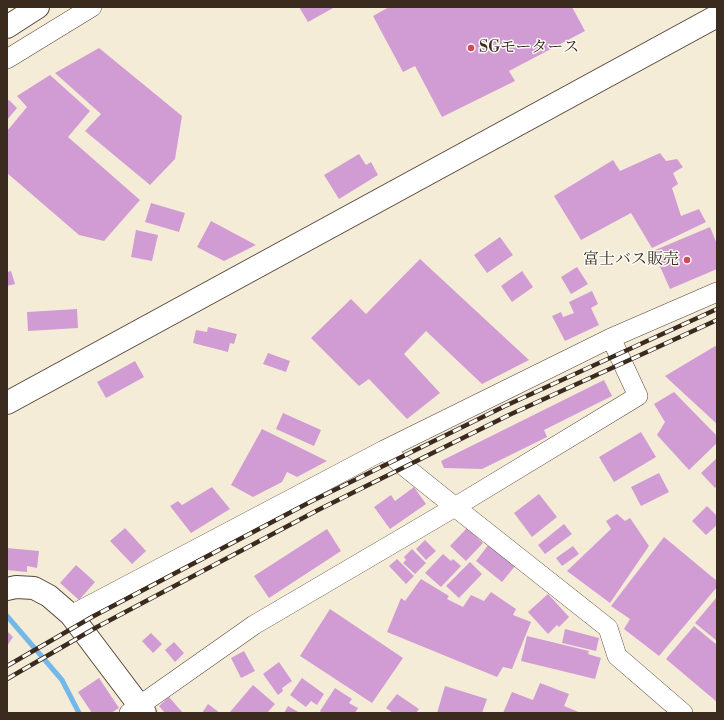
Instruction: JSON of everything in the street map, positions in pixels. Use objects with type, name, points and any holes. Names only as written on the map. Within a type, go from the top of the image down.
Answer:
[{"type":"main road","points":[[7,27],[38,7]]},
{"type":"main road","points":[[7,404],[717,16]]},
{"type":"main road","points":[[7,589],[16,587],[34,588],[49,596],[71,615],[138,711]]},
{"type":"street","points":[[38,7],[55,30]]},
{"type":"street","points":[[7,59],[92,7]]},
{"type":"street","points":[[71,615],[384,450],[611,338],[717,292]]},
{"type":"street","points":[[138,711],[254,625],[455,507],[638,396],[611,338]]},
{"type":"street","points":[[384,450],[608,628],[617,656],[683,713]]},
{"type":"building","points":[[299,7],[335,7],[308,22]]},
{"type":"building","name":"SGモータース","points":[[389,7],[572,7],[585,31],[509,71],[515,81],[442,117],[415,66],[403,72],[373,16]]},
{"type":"building","points":[[99,48],[182,116],[175,159],[150,185],[85,131],[101,114],[55,73]]},
{"type":"building","points":[[50,75],[90,111],[68,137],[140,200],[104,241],[79,235],[7,173],[7,131],[27,107],[17,96]]},
{"type":"building","points":[[9,100],[17,108],[7,120],[7,101]]},
{"type":"building","points":[[660,153],[666,161],[677,159],[683,167],[673,173],[678,184],[672,188],[681,216],[699,209],[706,222],[652,248],[631,213],[581,240],[554,196],[613,160],[620,171]]},
{"type":"building","points":[[359,154],[366,165],[371,162],[378,175],[339,199],[324,175]]},
{"type":"building","points":[[151,203],[185,213],[179,232],[145,222]]},
{"type":"building","points":[[211,221],[256,245],[224,261],[197,247]]},
{"type":"building","name":"富士バス販売","points":[[710,227],[717,244],[717,269],[670,289],[653,251]]},
{"type":"building","points":[[136,230],[158,235],[152,261],[131,257]]},
{"type":"building","points":[[500,237],[513,255],[487,273],[474,255]]},
{"type":"building","points":[[420,259],[529,360],[482,384],[426,331],[404,354],[440,393],[407,419],[369,379],[359,386],[311,338],[351,299],[366,314]]},
{"type":"building","points":[[577,267],[588,284],[571,294],[561,277]]},
{"type":"building","points":[[11,271],[15,284],[7,286],[7,272]]},
{"type":"building","points":[[522,271],[533,287],[512,302],[501,286]]},
{"type":"building","points":[[592,291],[598,304],[591,308],[599,325],[565,341],[552,316],[561,312],[563,317],[574,313],[569,302]]},
{"type":"building","points":[[77,309],[78,328],[28,331],[27,312]]},
{"type":"building","points":[[208,327],[237,334],[234,344],[230,343],[228,352],[193,343],[196,330],[207,332]]},
{"type":"building","points":[[717,345],[717,424],[665,376]]},
{"type":"building","points":[[268,353],[290,361],[286,372],[263,364]]},
{"type":"building","points":[[135,361],[144,377],[106,398],[97,382]]},
{"type":"building","points":[[604,380],[612,396],[544,430],[547,437],[482,469],[444,468],[441,461]]},
{"type":"building","points":[[674,392],[717,436],[717,443],[689,470],[657,435],[665,422],[654,404]]},
{"type":"building","points":[[283,413],[321,430],[314,446],[276,429]]},
{"type":"building","points":[[262,429],[327,461],[297,477],[287,472],[282,482],[253,497],[231,485]]},
{"type":"building","points":[[641,432],[656,457],[614,482],[599,457]]},
{"type":"building","points":[[717,458],[717,486],[715,488],[701,473]]},
{"type":"building","points":[[659,473],[669,492],[641,506],[631,487]]},
{"type":"building","points":[[212,487],[230,509],[191,533],[170,506],[178,501],[182,505]]},
{"type":"building","points":[[414,487],[426,504],[390,529],[374,507],[391,495],[395,501]]},
{"type":"building","points":[[539,494],[557,517],[532,537],[514,513]]},
{"type":"building","points":[[707,506],[717,516],[717,525],[706,535],[692,521]]},
{"type":"building","points":[[617,514],[625,521],[630,518],[649,546],[610,603],[567,571],[611,529],[606,521]]},
{"type":"building","points":[[564,524],[572,534],[545,554],[538,545]]},
{"type":"building","points":[[125,528],[146,551],[132,564],[110,541]]},
{"type":"building","points":[[467,528],[483,543],[466,561],[450,546]]},
{"type":"building","points":[[327,529],[341,551],[269,598],[254,576]]},
{"type":"building","points":[[664,537],[717,581],[717,587],[659,656],[624,629],[630,619],[611,606]]},
{"type":"building","points":[[425,540],[436,551],[426,560],[416,549]]},
{"type":"building","points":[[489,544],[516,565],[502,582],[476,561]]},
{"type":"building","points":[[573,546],[579,554],[562,566],[556,558]]},
{"type":"building","points":[[7,548],[39,551],[37,568],[27,566],[27,572],[7,570]]},
{"type":"building","points":[[412,549],[426,563],[415,574],[403,563],[406,560],[404,557]]},
{"type":"building","points":[[443,554],[451,561],[453,559],[461,566],[441,587],[425,573]]},
{"type":"building","points":[[397,559],[414,576],[406,584],[389,566]]},
{"type":"building","points":[[470,562],[482,574],[459,598],[446,586]]},
{"type":"building","points":[[76,565],[95,582],[79,600],[60,583]]},
{"type":"building","points":[[421,579],[449,596],[447,599],[463,607],[471,595],[484,601],[491,592],[516,609],[513,615],[531,622],[512,669],[503,667],[497,677],[387,632],[401,598],[405,601]]},
{"type":"building","points":[[548,594],[569,617],[559,627],[557,625],[548,634],[528,612]]},
{"type":"building","points":[[717,597],[717,641],[695,623]]},
{"type":"building","points":[[330,609],[403,658],[372,703],[300,656]]},
{"type":"building","points":[[694,626],[717,645],[717,702],[666,659]]},
{"type":"building","points":[[565,629],[599,638],[596,651],[562,643]]},
{"type":"building","points":[[7,631],[13,637],[7,646]]},
{"type":"building","points":[[151,633],[162,644],[153,653],[142,641]]},
{"type":"building","points":[[527,636],[589,651],[588,654],[601,658],[595,679],[521,661]]},
{"type":"building","points":[[174,642],[184,653],[175,662],[165,650]]},
{"type":"building","points":[[244,651],[255,671],[241,678],[231,658]]},
{"type":"building","points":[[279,662],[292,681],[282,688],[283,691],[278,695],[263,674]]},
{"type":"building","points":[[99,678],[119,708],[111,713],[92,713],[78,692]]},
{"type":"building","points":[[302,678],[324,694],[317,705],[311,701],[306,707],[290,695]]},
{"type":"building","points":[[540,683],[569,694],[564,706],[581,713],[503,713],[512,692],[533,700]]},
{"type":"building","points":[[253,685],[275,704],[267,713],[231,713],[230,712]]},
{"type":"building","points":[[445,686],[487,699],[482,713],[437,713]]},
{"type":"building","points":[[335,688],[352,699],[349,703],[358,708],[355,713],[322,713],[320,711]]},
{"type":"building","points":[[397,694],[419,709],[416,713],[393,713],[386,708]]},
{"type":"building","points":[[169,697],[183,713],[165,713],[159,706]]},
{"type":"building","points":[[208,704],[220,713],[202,713]]},
{"type":"building","points":[[288,706],[300,713],[284,713]]},
{"type":"waterway","points":[[7,616],[62,680],[79,713]]},
{"type":"railway","points":[[7,666],[92,617],[312,501],[505,406],[717,309]]},
{"type":"railway","points":[[7,679],[97,627],[318,510],[509,415],[717,320]]},
{"type":"place","name":"SGモータース","points":[[471,48]]},
{"type":"place","name":"富士バス販売","points":[[687,260]]}]
